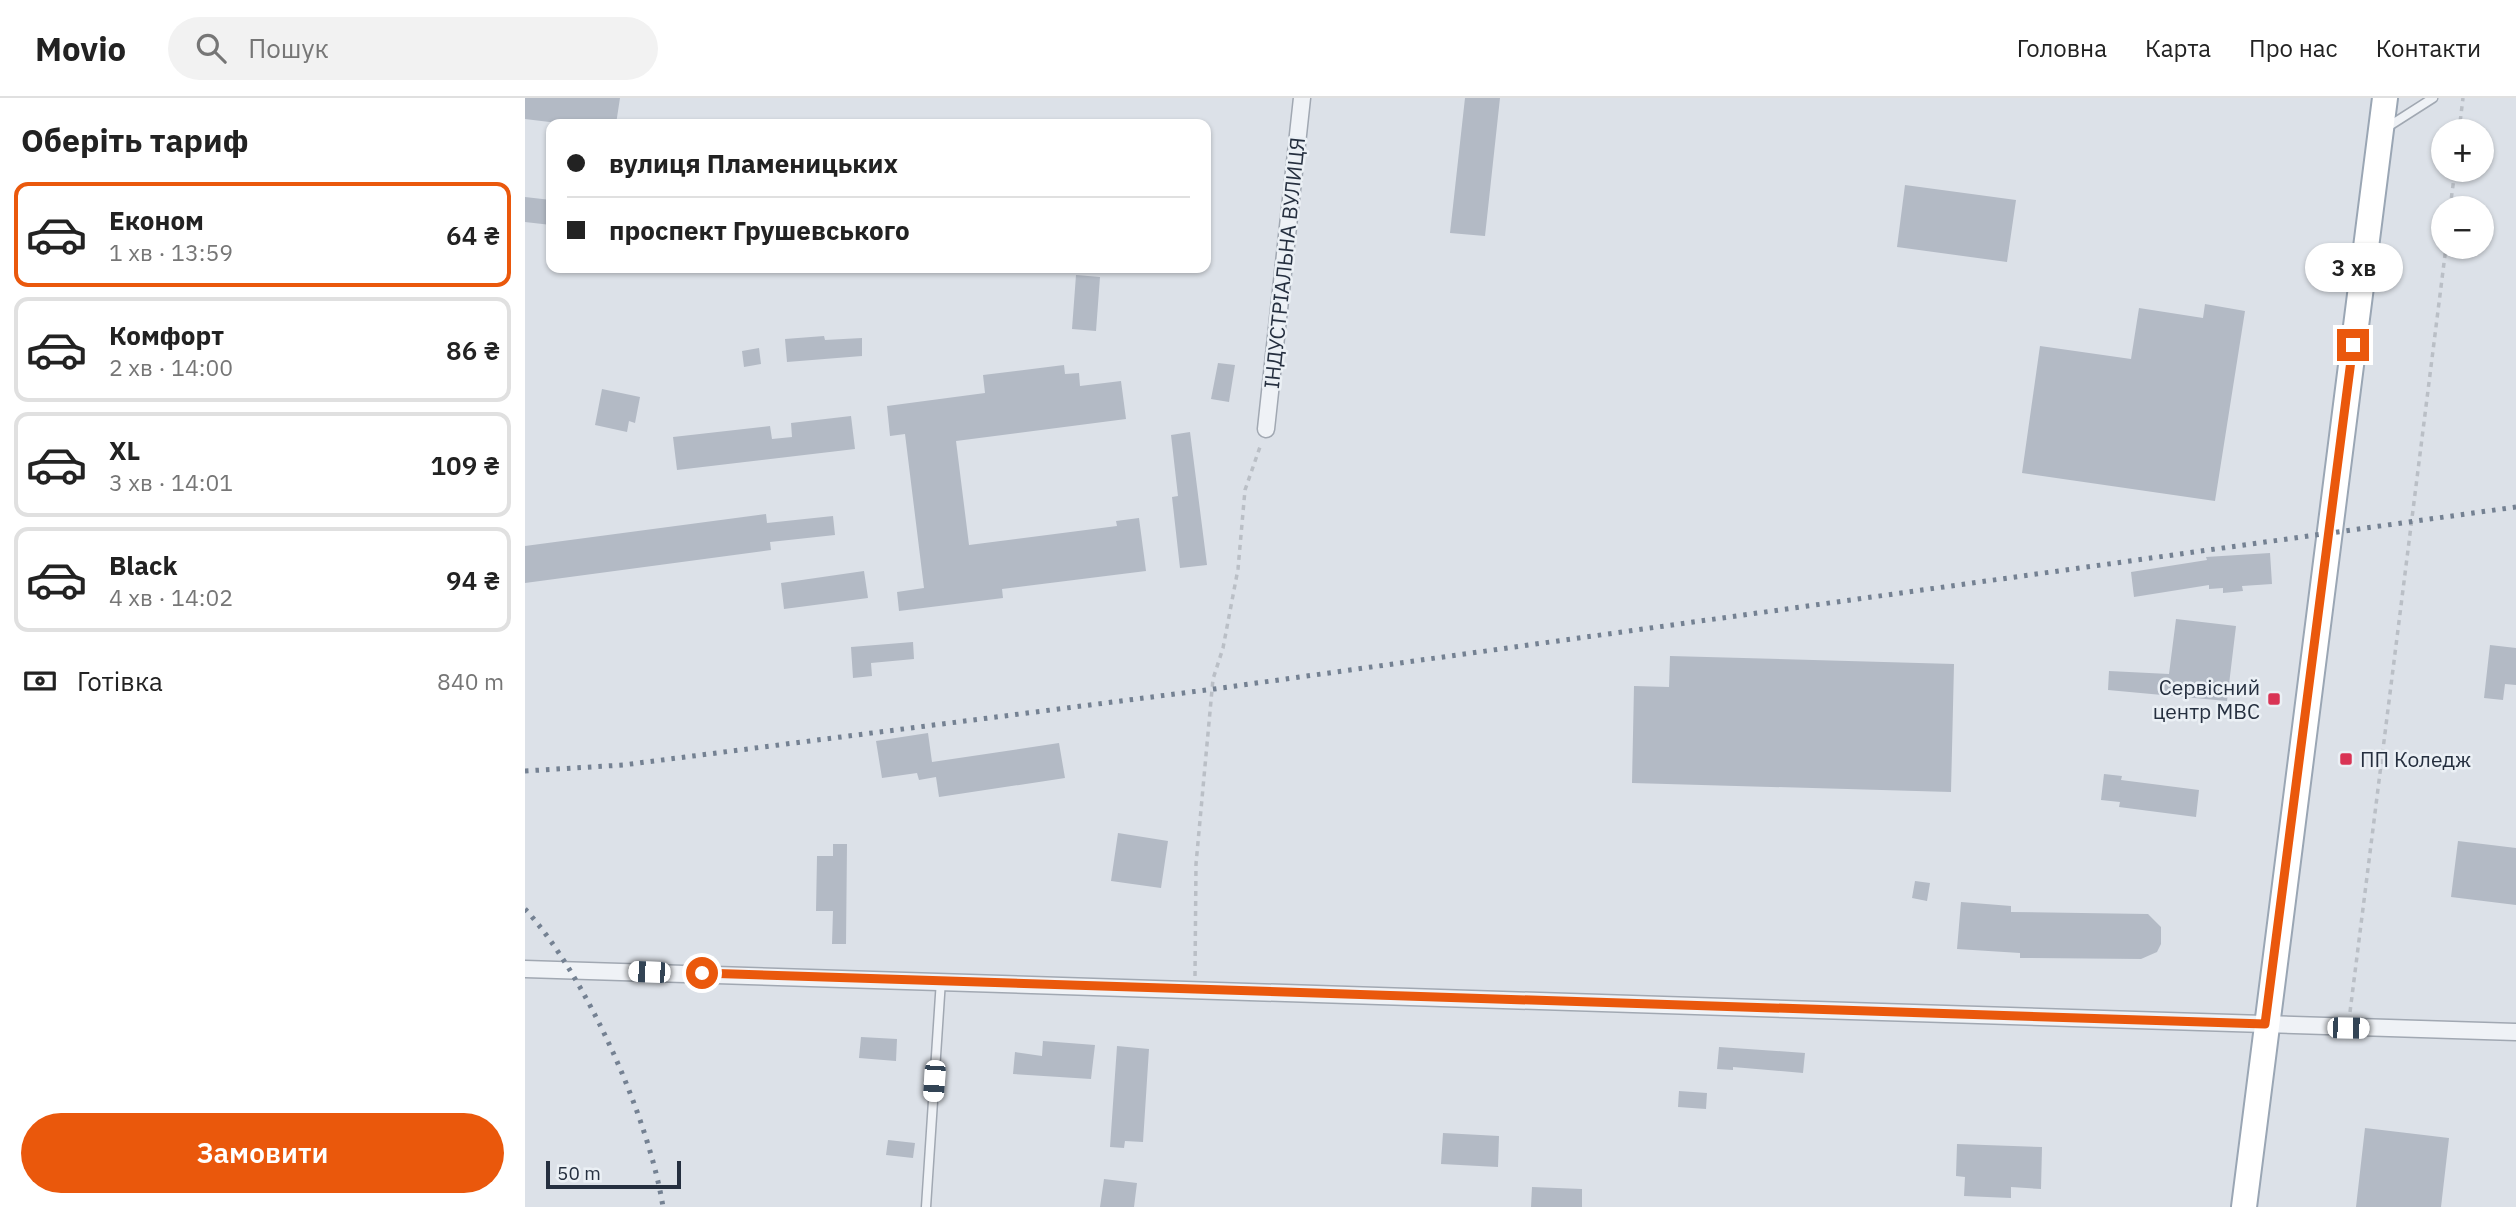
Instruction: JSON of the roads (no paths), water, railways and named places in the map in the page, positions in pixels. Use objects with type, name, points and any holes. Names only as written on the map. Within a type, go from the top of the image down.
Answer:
[{"type":"main road","points":[[2244,1207],[2265,1024],[2385,98]]},
{"type":"street","name":"ІНДУСТРІАЛЬНА ВУЛИЦЯ","points":[[1266,429],[1302,98]]},
{"type":"street","points":[[525,968],[2516,1032]]},
{"type":"lane","points":[[2381,132],[2433,98]]},
{"type":"lane","points":[[926,1207],[941,981]]},
{"type":"railway","points":[[525,771],[623,765],[1214,689],[2516,507]]},
{"type":"railway","points":[[525,909],[548,937],[570,971],[612,1049],[644,1132],[663,1207]]},
{"type":"place","name":"Сервісний центр МВС","points":[[2274,699]]},
{"type":"place","name":"ПП Коледж","points":[[2346,759]]}]
